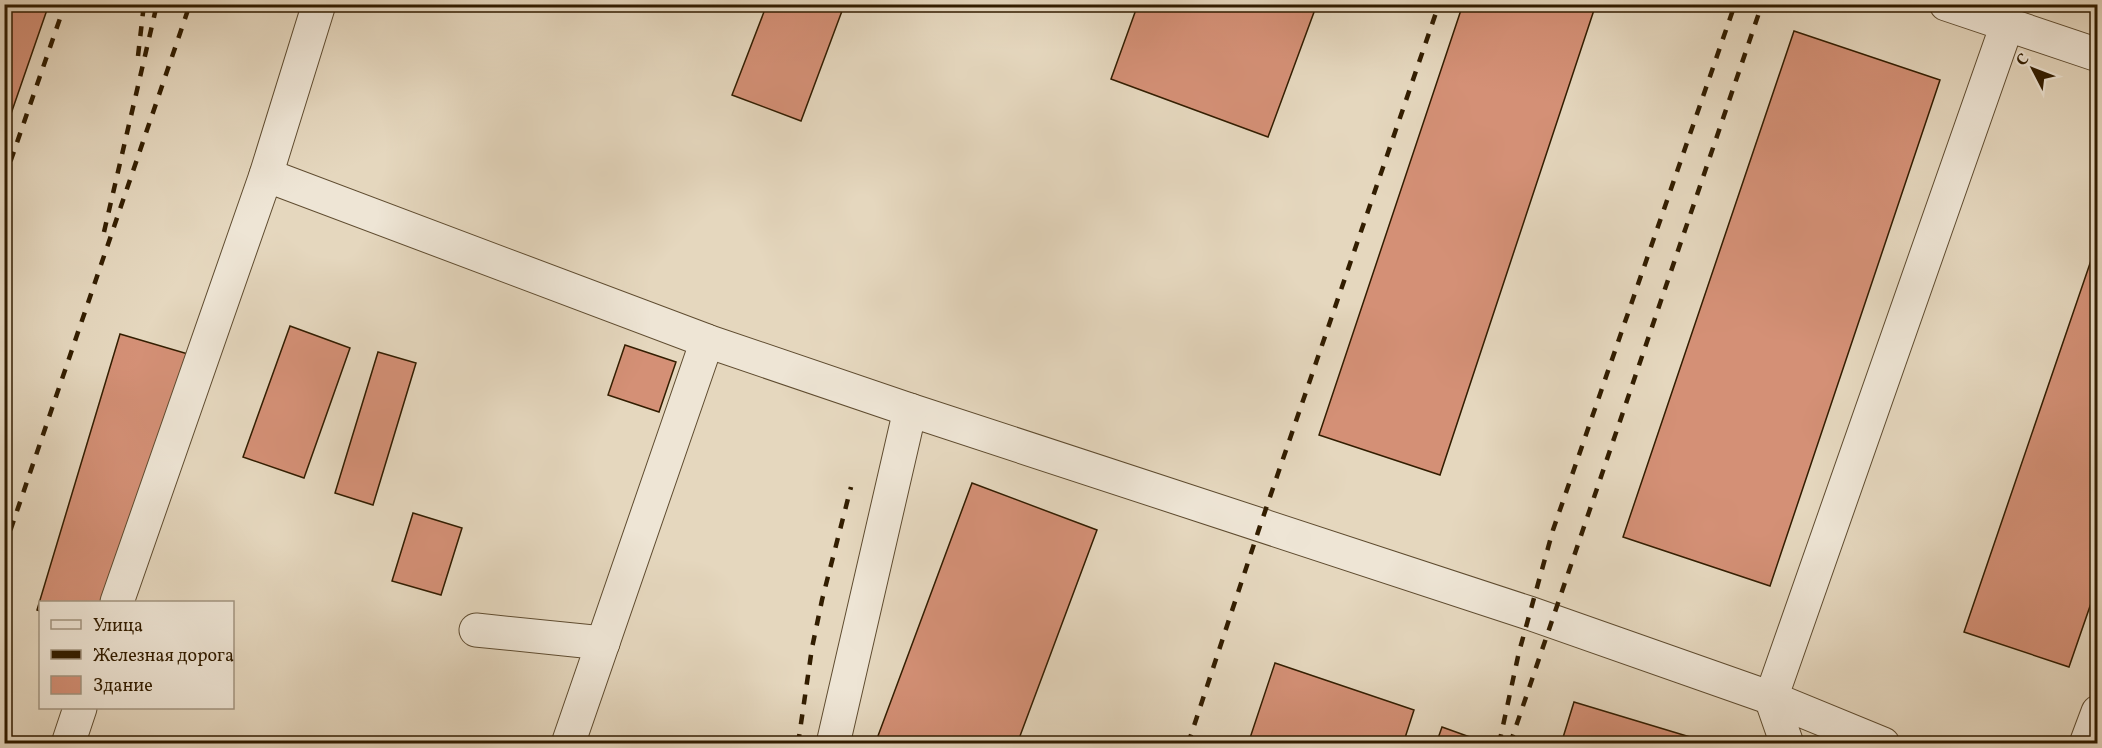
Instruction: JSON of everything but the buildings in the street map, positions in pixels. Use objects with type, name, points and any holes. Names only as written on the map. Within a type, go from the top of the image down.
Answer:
[{"type":"lane","points":[[118,601],[266,175],[319,4]]},
{"type":"lane","points":[[1946,4],[2097,55]]},
{"type":"lane","points":[[1787,744],[1771,698],[2007,25]]},
{"type":"lane","points":[[266,175],[707,341],[1518,610],[1771,698],[1882,744]]},
{"type":"lane","points":[[568,744],[707,341]]},
{"type":"lane","points":[[832,744],[910,410]]},
{"type":"lane","points":[[476,630],[603,643]]},
{"type":"lane","points":[[68,744],[80,709]]},
{"type":"lane","points":[[2086,744],[2097,712]]},
{"type":"railway","points":[[4,180],[65,4]]},
{"type":"railway","points":[[138,56],[144,4]]},
{"type":"railway","points":[[104,232],[157,4]]},
{"type":"railway","points":[[4,549],[190,4]]},
{"type":"railway","points":[[1188,744],[1260,526],[1439,4]]},
{"type":"railway","points":[[1499,744],[1519,652],[1553,530],[1735,4]]},
{"type":"railway","points":[[1510,744],[1762,4]]},
{"type":"railway","points":[[798,744],[812,648],[851,487]]}]
